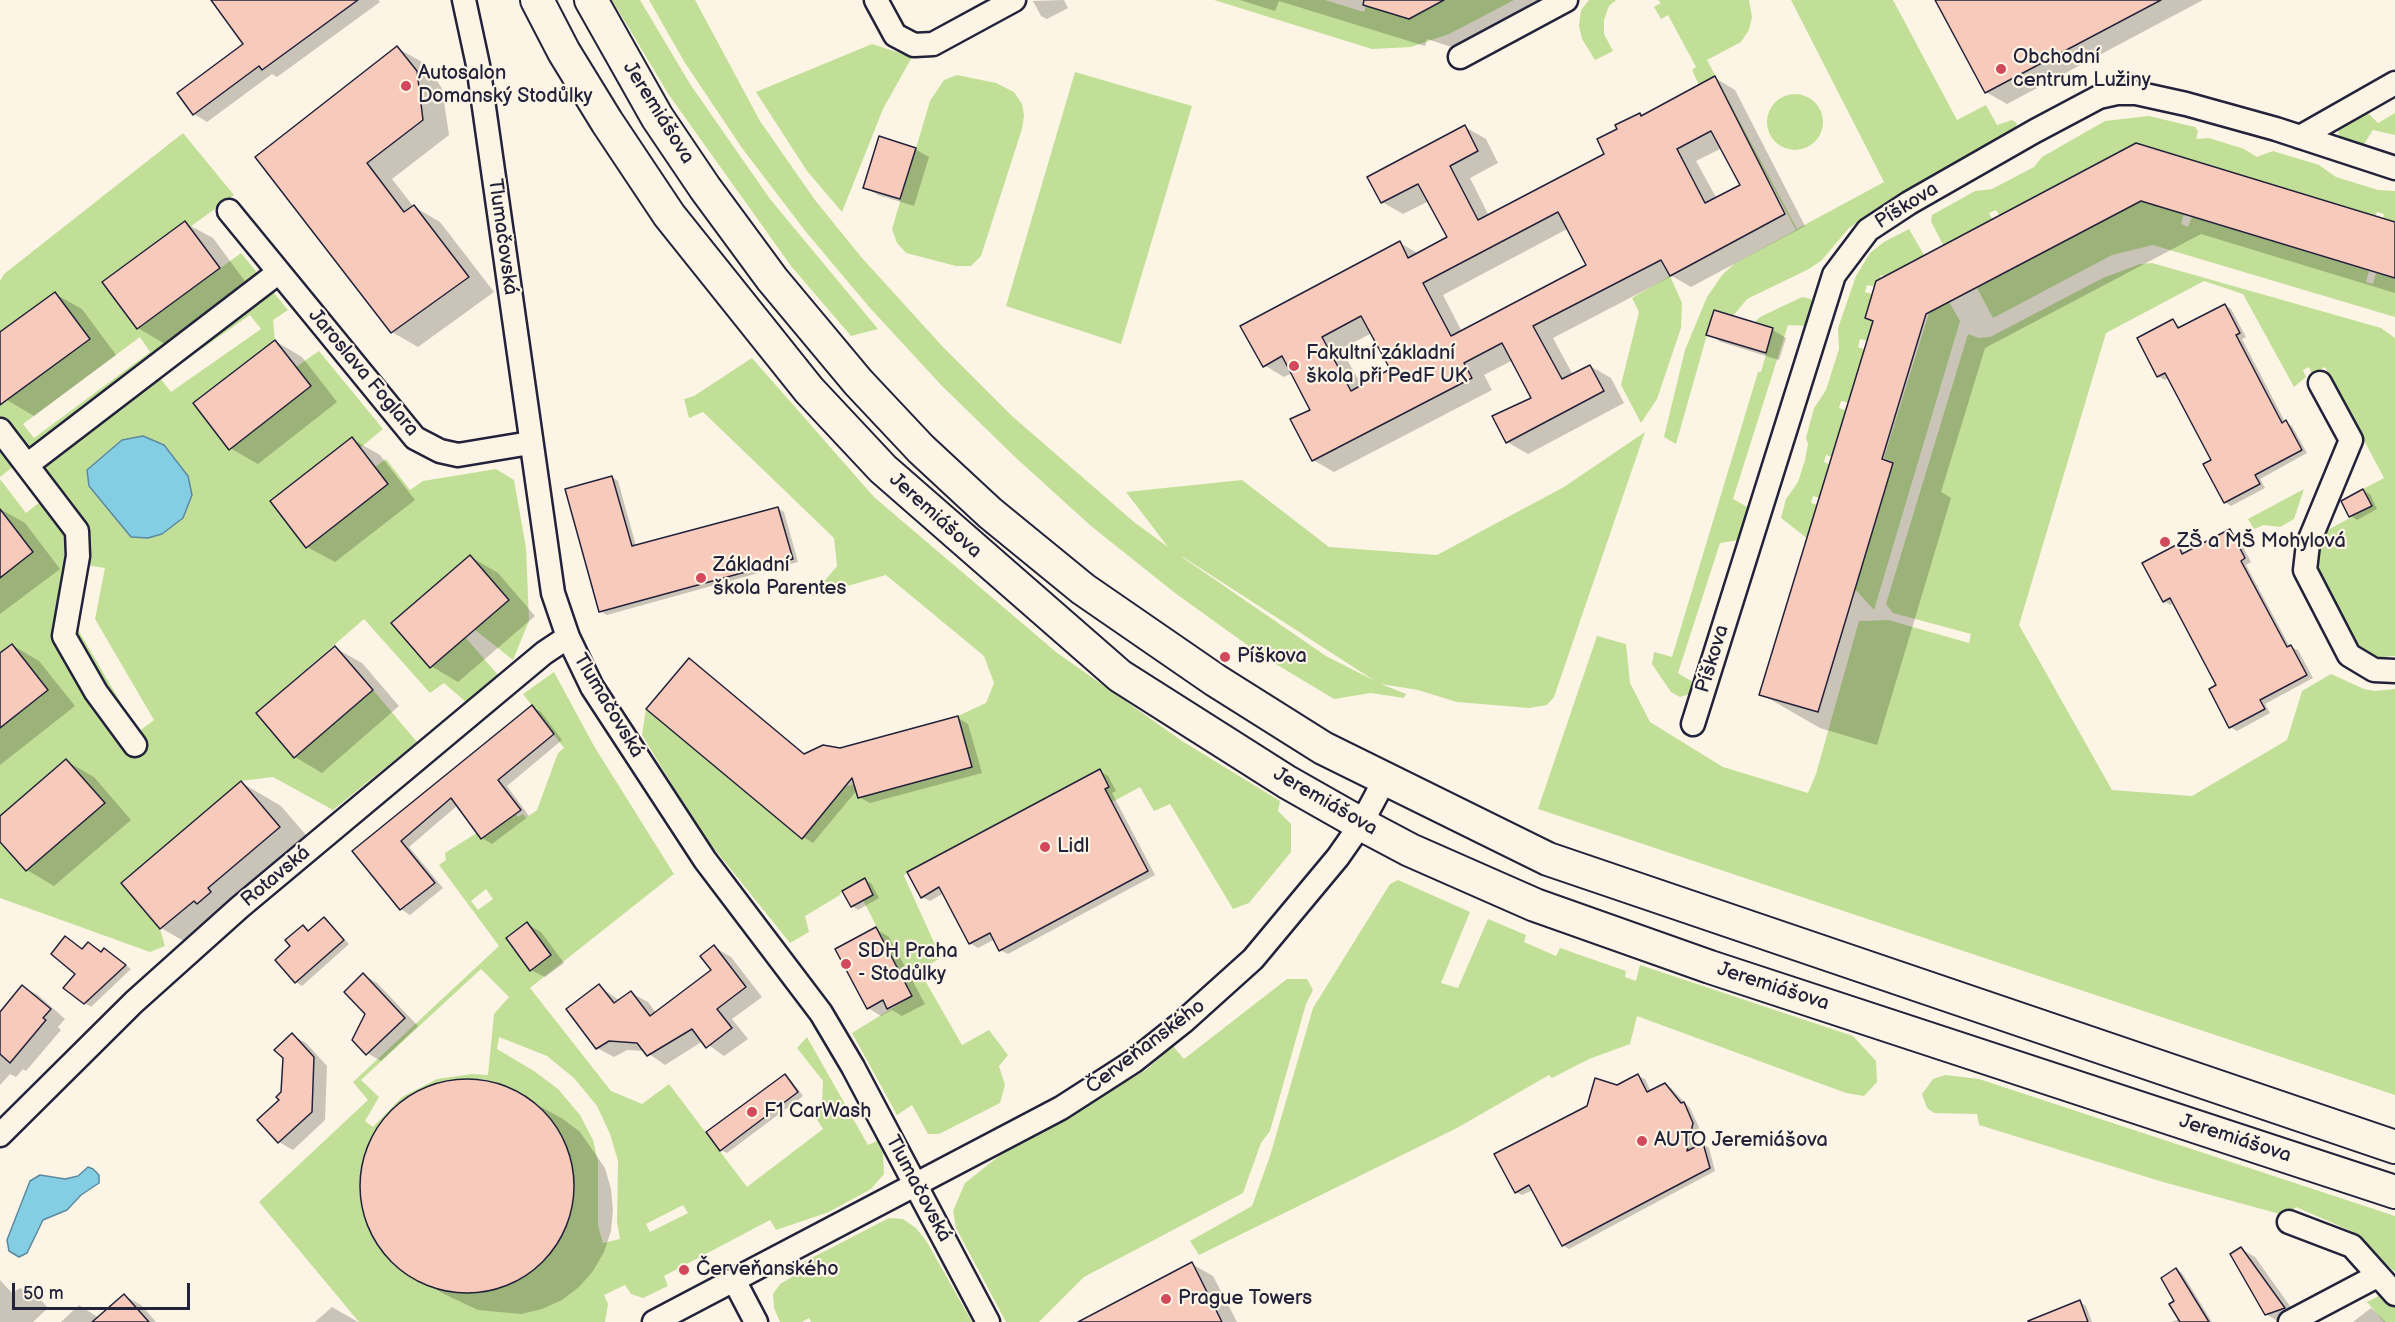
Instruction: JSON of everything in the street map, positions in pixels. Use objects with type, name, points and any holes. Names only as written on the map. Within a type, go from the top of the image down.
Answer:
[{"type":"main road","name":"Jeremiášova","points":[[537,0],[607,122],[669,214],[810,390],[883,469],[1120,676],[1287,782],[1361,824],[1410,850],[1568,916],[1710,967],[2395,1192]]},
{"type":"main road","name":"Jeremiášova","points":[[591,0],[657,117],[705,188],[772,279],[858,382],[921,449],[990,513],[1083,589],[1215,680],[1323,748],[1384,781],[1548,859],[2395,1147]]},
{"type":"street","name":"Tlumačovská","points":[[464,0],[480,74],[530,443],[553,593],[568,637],[592,687],[705,860],[821,1012],[988,1322]]},
{"type":"street","points":[[876,0],[895,35],[914,45],[933,44],[1014,0]]},
{"type":"street","points":[[1460,57],[1566,0]]},
{"type":"street","points":[[2300,137],[2395,82]]},
{"type":"street","name":"Píškova","points":[[1693,724],[1834,275],[1868,230],[1909,203],[2036,131],[2099,97],[2117,93],[2136,93],[2186,104],[2300,137],[2395,168]]},
{"type":"street","name":"Jaroslava Foglara","points":[[229,211],[415,438],[441,451],[458,455],[530,443]]},
{"type":"street","points":[[27,465],[279,272]]},
{"type":"street","points":[[2320,383],[2351,440],[2308,544],[2305,570],[2349,655],[2374,670],[2395,671]]},
{"type":"street","points":[[0,430],[77,531],[78,556],[64,636],[96,692],[135,745]]},
{"type":"street","name":"Rotavská","points":[[0,1135],[134,1002],[240,907],[544,653],[568,637]]},
{"type":"street","name":"Červeňanského","points":[[654,1322],[1061,1108],[1134,1061],[1183,1022],[1260,951],[1338,857],[1361,824],[1384,781]]},
{"type":"street","points":[[2289,1221],[2352,1246],[2395,1294]]},
{"type":"street","points":[[2290,1322],[2377,1276]]},
{"type":"street","points":[[734,1280],[756,1322]]},
{"type":"green space","points":[[612,0],[640,0],[690,84],[770,199],[878,329],[851,336],[791,266],[669,95]]},
{"type":"green space","points":[[649,0],[695,0],[760,121],[815,200],[862,258],[943,347],[1012,416],[1134,522],[1168,547],[1126,492],[1242,480],[1329,547],[1437,555],[1564,487],[1645,432],[1554,697],[1547,705],[1529,708],[1457,702],[1418,690],[1381,684],[1406,694],[1404,698],[1371,693],[1334,699],[1264,657],[1175,593],[1091,526],[942,386],[870,308],[806,232],[742,148],[685,63]],"holes":[[[1183,557],[1375,681],[1326,656]]]},
{"type":"green space","points":[[1214,0],[1325,0],[1364,12],[1366,6],[1409,19],[1444,0],[1514,0],[1449,34],[1411,47],[1372,49]]},
{"type":"green space","points":[[1589,0],[1616,0],[1609,6],[1604,20],[1604,34],[1613,51],[1595,60],[1582,39],[1579,26],[1581,10]]},
{"type":"green space","points":[[1658,0],[1749,0],[1752,17],[1749,30],[1741,42],[1707,60],[1797,229],[1884,182],[1791,0],[1893,0],[1957,120],[1986,105],[1997,125],[2012,120],[2017,123],[2014,134],[1849,228],[1822,260],[1809,269],[1747,299],[1733,316],[1714,310],[1676,444],[1664,437],[1685,350],[1707,297],[1722,275],[1734,264],[1796,230],[1714,78],[1699,85],[1692,70],[1696,67],[1668,15],[1661,19],[1654,7],[1661,3]]},
{"type":"green space","points":[[872,44],[912,57],[883,109],[842,212],[807,171],[756,92]]},
{"type":"green space","points":[[1075,72],[1192,106],[1121,344],[1006,306]]},
{"type":"green space","points":[[957,75],[996,83],[1014,92],[1022,104],[1024,115],[1022,129],[981,256],[971,266],[956,266],[906,253],[897,243],[892,229],[930,101],[944,80]]},
{"type":"green space","points":[[1789,94],[1801,94],[1811,98],[1819,106],[1823,122],[1819,138],[1811,146],[1801,150],[1789,150],[1779,146],[1771,138],[1767,128],[1767,116],[1771,106],[1779,98]]},
{"type":"green space","points":[[2365,110],[2378,123],[2395,113],[2395,135],[2373,130],[2362,147],[2346,142],[2338,134],[2341,123]]},
{"type":"green space","points":[[2149,116],[2195,127],[2198,131],[2196,139],[2209,138],[2244,149],[2257,157],[2273,151],[2319,165],[2336,177],[2378,190],[2395,191],[2395,223],[2383,219],[2384,214],[2377,212],[2375,217],[2146,163],[2135,143],[1999,215],[1996,210],[1989,213],[1992,219],[1943,245],[1931,221],[1932,215],[1975,191],[1992,189],[2034,167],[2042,157],[2105,121]]},
{"type":"green space","points":[[183,133],[234,195],[190,227],[185,221],[102,283],[137,329],[241,253],[288,310],[273,320],[275,340],[193,403],[311,386],[296,367],[319,351],[383,429],[360,448],[388,484],[375,467],[386,459],[410,490],[423,481],[496,469],[514,480],[526,548],[529,621],[513,660],[474,629],[508,600],[470,556],[392,623],[465,637],[498,675],[466,702],[444,683],[430,693],[364,619],[256,713],[294,758],[373,690],[417,742],[333,810],[273,777],[241,781],[121,883],[160,929],[165,946],[150,952],[0,898],[0,842],[26,871],[104,803],[66,759],[0,816],[0,728],[48,690],[12,644],[0,653],[0,578],[33,552],[0,509],[0,479],[26,513],[40,502],[14,466],[0,477],[0,393],[6,401],[90,339],[55,292],[0,332],[0,281],[4,274]],"holes":[[[250,315],[261,329],[171,392],[160,378]],[[140,337],[150,352],[34,438],[23,424]],[[143,436],[164,445],[188,476],[183,518],[162,534],[148,538]],[[86,565],[105,568],[95,619],[154,720],[138,732],[73,621]]]},
{"type":"green space","points":[[2141,201],[2184,214],[2181,224],[2188,227],[2192,217],[2369,271],[2366,282],[2373,284],[2376,273],[2395,278],[2395,317],[2153,245],[2112,255],[1993,318],[1977,288]]},
{"type":"green space","points":[[1909,229],[1924,255],[1904,266],[1908,274],[1906,283],[1881,275],[1877,287],[1867,285],[1865,292],[1874,295],[1873,342],[1860,339],[1858,347],[1870,351],[1851,403],[1841,401],[1839,408],[1851,412],[1833,457],[1826,455],[1824,462],[1831,465],[1820,498],[1813,496],[1811,503],[1818,505],[1808,539],[1781,518],[1786,499],[1798,482],[1805,460],[1808,444],[1806,438],[1814,408],[1826,390],[1839,349],[1838,328],[1856,276],[1870,253],[1884,242]]},
{"type":"green space","points":[[2152,263],[2381,328],[2395,338],[2395,656],[2371,658],[2343,631],[2318,584],[2314,559],[2326,531],[2372,506],[2363,489],[2384,478],[2325,367],[2312,374],[2309,367],[2303,370],[2306,377],[2294,387],[2243,294],[2204,281],[2106,333],[2019,625],[2112,790],[2192,796],[2287,740],[2302,691],[2331,674],[2364,689],[2375,691],[2395,689],[2395,1095],[1538,809],[1597,636],[1626,644],[1630,683],[1650,722],[1723,767],[1808,793],[1816,774],[1859,621],[1888,620],[1969,643],[1971,634],[1893,613],[1886,604],[1968,334],[1979,338],[1990,337],[2103,278],[2140,264]]},
{"type":"green space","points":[[1670,276],[1682,303],[1681,328],[1657,399],[1641,423],[1621,385],[1639,312],[1632,298]]},
{"type":"green space","points":[[1802,297],[1811,299],[1814,307],[1808,326],[1788,325],[1733,499],[1749,508],[1739,540],[1720,543],[1678,673],[1696,684],[1690,694],[1680,697],[1671,692],[1652,664],[1654,652],[1672,657],[1773,329],[1756,323],[1746,347],[1754,323],[1760,317]]},
{"type":"green space","points":[[1949,302],[1960,321],[1874,610],[1855,589],[1894,462],[1884,458],[1929,313]]},
{"type":"green space","points":[[752,358],[874,497],[1056,652],[1182,741],[1280,801],[1278,811],[1291,824],[1291,852],[1249,903],[1233,909],[1170,804],[1154,811],[1140,787],[1112,802],[1105,789],[1109,786],[1100,770],[907,872],[904,876],[941,958],[919,970],[962,1045],[989,1030],[1008,1055],[999,1066],[1005,1085],[1000,1103],[939,1134],[928,1134],[912,1105],[897,1115],[852,1033],[912,996],[863,900],[873,894],[865,878],[842,890],[840,895],[805,916],[809,932],[790,943],[700,831],[642,735],[646,709],[802,838],[844,787],[854,784],[858,798],[958,716],[986,703],[994,683],[984,656],[886,575],[812,596],[837,566],[834,538],[703,412],[689,418],[684,399],[694,396]]},
{"type":"green space","points":[[2304,489],[2294,519],[2280,527],[2264,525],[2254,529],[2248,519]]},
{"type":"green space","points":[[554,672],[594,746],[674,874],[530,988],[611,1091],[642,1104],[669,1084],[747,1187],[823,1129],[814,1115],[822,1105],[823,1081],[797,1048],[807,1037],[868,1145],[877,1141],[883,1153],[884,1174],[871,1189],[829,1212],[776,1230],[770,1220],[664,1276],[668,1286],[643,1298],[631,1294],[625,1285],[604,1295],[608,1304],[605,1322],[359,1322],[259,1202],[368,1100],[353,1082],[499,946],[439,865],[446,860],[445,853],[513,810],[518,817],[523,814],[526,818],[537,810],[558,753],[564,748],[523,694]],"holes":[[[486,889],[493,899],[478,910],[471,901]],[[527,922],[551,955],[530,971],[506,938]],[[481,969],[509,997],[494,1014],[488,1075],[472,1074],[437,1079],[402,1097],[373,1127],[365,1121],[379,1097],[361,1080]],[[499,1037],[547,1056],[574,1078],[597,1106],[610,1134],[618,1161],[617,1222],[620,1239],[603,1243],[598,1226],[598,1162],[593,1140],[580,1115],[558,1089],[534,1071],[497,1049]],[[459,1079],[482,1079],[523,1094],[541,1108],[566,1144],[572,1165],[574,1187],[572,1208],[565,1229],[554,1248],[522,1278],[502,1287],[481,1292],[437,1288],[403,1271],[387,1256],[374,1238],[365,1218],[361,1196],[361,1174],[365,1153],[374,1133],[403,1099],[422,1088]],[[683,1205],[688,1213],[650,1232],[646,1224]]]},
{"type":"green space","points":[[1398,880],[1470,912],[1441,983],[1458,988],[1488,919],[1526,935],[1524,942],[1556,956],[1560,948],[1626,971],[1625,977],[1636,981],[1640,965],[1853,1036],[1876,1061],[1877,1082],[1864,1096],[1846,1093],[1637,1016],[1630,1044],[1589,1059],[1552,1078],[1549,1075],[1457,1128],[1199,1255],[1190,1241],[1252,1206],[1270,1156],[1313,1008],[1390,884]]},
{"type":"green space","points":[[1287,979],[1307,979],[1313,990],[1306,1004],[1270,1131],[1261,1143],[1243,1193],[1084,1277],[1039,1322],[1006,1322],[956,1228],[953,1211],[965,1183],[999,1156],[1146,1070],[1173,1046],[1184,1059]]},
{"type":"green space","points":[[1945,1075],[1979,1079],[2395,1216],[2395,1272],[2351,1231],[2296,1207],[2287,1216],[2163,1182],[1979,1125],[1977,1114],[1934,1113],[1927,1108],[1922,1094],[1933,1079]]},
{"type":"green space","points":[[889,1218],[903,1219],[916,1228],[927,1242],[972,1322],[811,1322],[809,1318],[802,1322],[780,1322],[774,1308],[773,1294],[780,1284],[802,1271],[800,1264]]},
{"type":"green space","points":[[2385,1293],[2395,1304],[2395,1322],[2384,1322],[2367,1302]]},
{"type":"water","points":[[143,436],[164,445],[188,476],[192,495],[183,518],[162,534],[148,538],[131,537],[89,486],[87,470],[122,440]]},
{"type":"water","points":[[88,1167],[99,1175],[99,1183],[81,1195],[67,1210],[43,1220],[27,1253],[19,1257],[9,1251],[7,1240],[30,1181],[40,1175],[65,1179],[78,1176]]},
{"type":"building","points":[[211,0],[358,0],[262,70],[259,66],[193,115],[177,93],[243,44]]},
{"type":"building","points":[[1364,0],[1444,0],[1409,19],[1363,5]]},
{"type":"building","name":"Obchodní centrum Lužiny","points":[[1935,0],[2161,0],[1985,93]]},
{"type":"building","points":[[397,46],[417,71],[423,120],[367,163],[404,212],[414,205],[469,277],[391,333],[255,157]]},
{"type":"building","points":[[1715,76],[1785,214],[1670,276],[1661,260],[1533,326],[1562,379],[1590,365],[1604,391],[1506,443],[1492,416],[1531,398],[1502,343],[1464,363],[1472,378],[1312,461],[1290,419],[1310,410],[1282,356],[1263,367],[1240,326],[1400,241],[1408,258],[1447,237],[1418,184],[1381,203],[1367,177],[1465,125],[1478,151],[1450,166],[1478,220],[1604,154],[1597,139],[1617,129],[1615,125],[1640,113],[1641,116]],"holes":[[[1711,131],[1740,185],[1705,203],[1677,149]],[[1558,212],[1586,265],[1451,336],[1423,283]],[[1361,316],[1390,369],[1351,391],[1322,337]]]},
{"type":"building","points":[[879,136],[916,148],[900,199],[863,188]]},
{"type":"building","points":[[2136,143],[2395,222],[2395,278],[2141,201],[1926,314],[1882,459],[1893,463],[1818,712],[1759,695],[1873,321],[1865,318],[1876,281]]},
{"type":"building","points":[[185,221],[220,268],[137,329],[102,282]]},
{"type":"building","points":[[55,292],[90,339],[0,405],[0,332]]},
{"type":"building","points":[[2225,304],[2240,333],[2236,335],[2282,423],[2286,420],[2302,450],[2255,475],[2260,484],[2224,503],[2203,464],[2211,460],[2165,373],[2157,377],[2137,338],[2173,319],[2178,328]]},
{"type":"building","points":[[1714,310],[1773,328],[1766,353],[1706,335]]},
{"type":"building","points":[[275,340],[311,386],[229,450],[193,403]]},
{"type":"building","points":[[352,437],[388,484],[306,548],[270,501]]},
{"type":"building","points":[[612,476],[632,546],[778,507],[793,559],[599,612],[565,489]]},
{"type":"building","points":[[2363,489],[2372,506],[2349,517],[2341,501]]},
{"type":"building","points":[[0,509],[33,552],[0,578]]},
{"type":"building","points":[[2230,529],[2245,558],[2241,561],[2287,647],[2291,645],[2307,675],[2260,700],[2265,709],[2229,728],[2209,689],[2216,685],[2170,598],[2163,602],[2142,563],[2178,544],[2182,554]]},
{"type":"building","points":[[470,555],[509,600],[430,668],[391,623]]},
{"type":"building","points":[[12,644],[48,690],[0,728],[0,653]]},
{"type":"building","points":[[335,646],[373,690],[294,758],[256,713]]},
{"type":"building","points":[[689,658],[804,754],[823,745],[840,748],[958,716],[972,767],[858,798],[852,778],[802,839],[646,709]]},
{"type":"building","points":[[532,705],[554,734],[498,780],[521,810],[481,839],[451,798],[401,841],[435,883],[400,910],[352,851]]},
{"type":"building","points":[[66,759],[105,803],[26,871],[0,842],[0,816]]},
{"type":"building","name":"Lidl","points":[[1100,769],[1109,787],[1105,789],[1148,871],[999,951],[990,933],[969,944],[939,887],[921,898],[907,872]]},
{"type":"building","points":[[241,781],[280,827],[208,888],[211,892],[197,904],[194,901],[160,929],[121,883]]},
{"type":"building","points":[[865,878],[873,895],[851,907],[842,891]]},
{"type":"building","points":[[324,917],[344,940],[295,983],[275,960],[290,946],[285,940],[303,925],[308,931]]},
{"type":"building","points":[[527,922],[551,955],[530,971],[506,938]]},
{"type":"building","points":[[876,927],[912,996],[887,1009],[883,1000],[867,1009],[835,949]]},
{"type":"building","points":[[65,936],[82,949],[88,942],[101,952],[104,948],[126,965],[84,1004],[63,988],[75,974],[51,954]]},
{"type":"building","points":[[714,945],[746,987],[717,1009],[732,1028],[706,1048],[692,1029],[647,1056],[637,1043],[609,1041],[596,1049],[566,1009],[599,984],[614,1003],[631,991],[650,1016],[711,970],[700,956]]},
{"type":"building","points":[[363,973],[405,1018],[366,1055],[352,1040],[365,1014],[344,992]]},
{"type":"building","points":[[22,985],[51,1009],[43,1018],[46,1020],[10,1063],[0,1054],[0,1012]]},
{"type":"building","points":[[292,1033],[314,1057],[312,1112],[278,1143],[257,1120],[279,1100],[276,1097],[281,1092],[283,1058],[274,1050]]},
{"type":"building","name":"F1 CarWash","points":[[785,1074],[798,1092],[720,1151],[706,1132]]},
{"type":"building","points":[[1638,1074],[1647,1092],[1665,1083],[1681,1103],[1684,1102],[1693,1123],[1687,1151],[1703,1143],[1710,1168],[1562,1246],[1529,1185],[1515,1193],[1494,1154],[1587,1106],[1595,1078],[1617,1085]]},
{"type":"building","points":[[467,1079],[488,1081],[508,1087],[526,1097],[549,1118],[566,1145],[572,1165],[574,1186],[572,1207],[566,1227],[556,1245],[535,1268],[508,1285],[488,1291],[467,1293],[446,1291],[426,1285],[408,1275],[385,1254],[368,1227],[362,1207],[360,1186],[362,1165],[368,1145],[378,1127],[399,1104],[426,1087],[446,1081]]},
{"type":"building","points":[[2241,1247],[2285,1308],[2265,1315],[2230,1254]]},
{"type":"building","name":"Prague Towers","points":[[1192,1262],[1222,1322],[1078,1322]]},
{"type":"building","points":[[2176,1268],[2209,1322],[2180,1322],[2169,1304],[2174,1301],[2161,1278]]},
{"type":"building","points":[[124,1294],[149,1322],[92,1322]]},
{"type":"building","points":[[2080,1300],[2088,1322],[2028,1322],[2028,1321]]},
{"type":"place","name":"Obchodní centrum Lužiny","points":[[2001,69]]},
{"type":"place","name":"Autosalon Domanský Stodůlky","points":[[406,86]]},
{"type":"place","name":"Fakultní základní škola při PedF UK","points":[[1294,366]]},
{"type":"place","name":"ZŠ a MŠ Mohylová","points":[[2165,542]]},
{"type":"place","name":"Základní škola Parentes","points":[[701,578]]},
{"type":"place","name":"Píškova","points":[[1225,657]]},
{"type":"place","name":"Lidl","points":[[1045,847]]},
{"type":"place","name":"SDH Praha - Stodůlky","points":[[846,964]]},
{"type":"place","name":"F1 CarWash","points":[[752,1112]]},
{"type":"place","name":"AUTO Jeremiášova","points":[[1642,1141]]},
{"type":"place","name":"Červeňanského","points":[[684,1270]]},
{"type":"place","name":"Prague Towers","points":[[1166,1299]]}]
